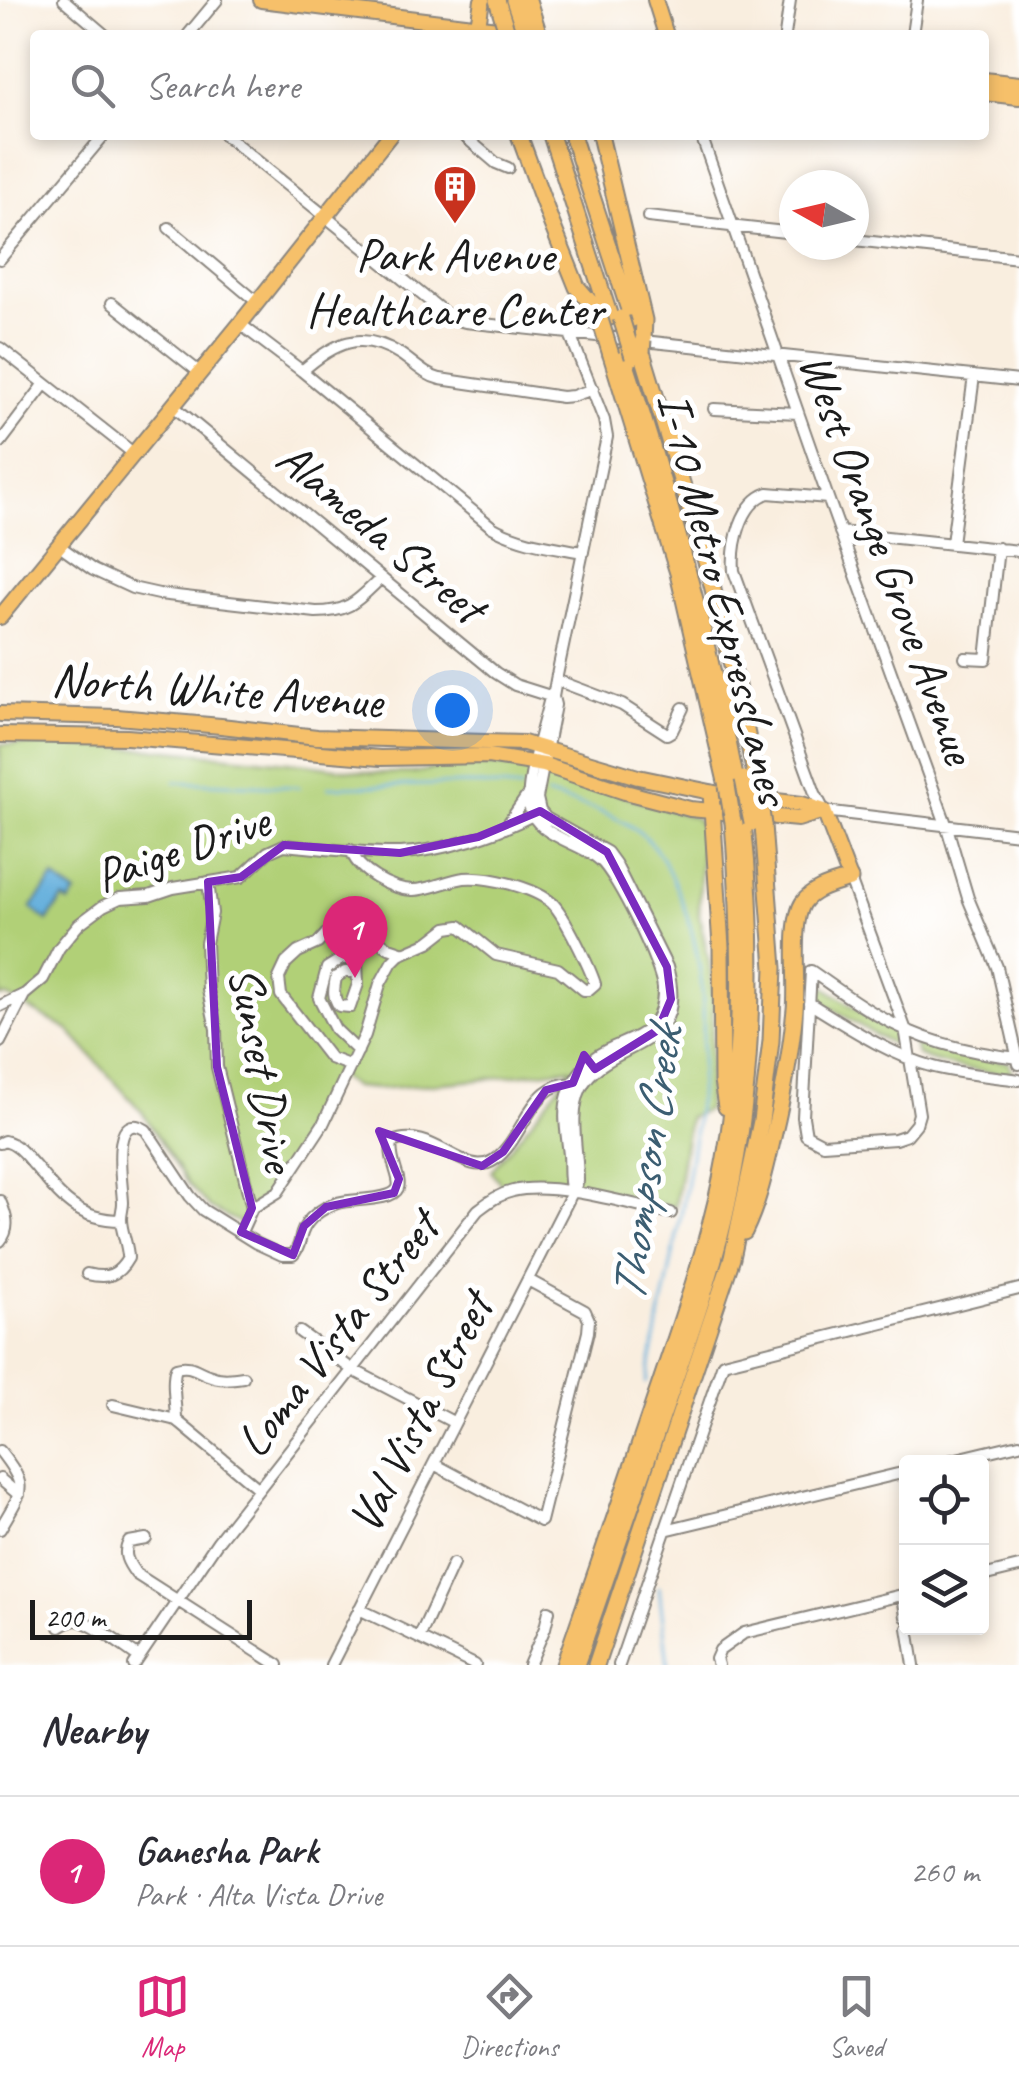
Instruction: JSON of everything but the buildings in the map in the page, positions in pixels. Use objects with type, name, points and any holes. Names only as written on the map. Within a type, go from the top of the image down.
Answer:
[{"type":"highway","points":[[496,0],[506,30]]},
{"type":"highway","points":[[514,0],[524,30]]},
{"type":"highway","points":[[528,0],[539,30]]},
{"type":"highway","points":[[521,140],[577,286],[617,317]]},
{"type":"highway","points":[[543,140],[617,317]]},
{"type":"highway","points":[[552,140],[707,566],[758,790],[748,823],[739,901],[738,1035],[722,1175],[687,1304],[564,1665]]},
{"type":"highway","points":[[563,140],[631,356],[730,786],[748,823],[774,968],[771,1041],[761,1122],[732,1258],[596,1665]]},
{"type":"highway","points":[[573,140],[617,317]]},
{"type":"highway","points":[[600,140],[617,317]]},
{"type":"highway","points":[[729,1126],[722,1082],[721,947],[712,811],[730,786]]},
{"type":"highway","name":"I-10 Metro ExpressLanes","points":[[576,1665],[704,1292],[729,1200],[744,1097],[751,1002],[748,823]]},
{"type":"highway","name":"I-10 Metro ExpressLanes","points":[[587,1665],[702,1327],[736,1204],[750,1127],[761,998],[760,906],[748,823]]},
{"type":"highway","points":[[732,1258],[758,1203],[780,1109],[796,1005],[799,911],[806,898],[820,889],[850,879]]},
{"type":"main road","points":[[261,0],[464,30]]},
{"type":"main road","points":[[477,30],[482,0]]},
{"type":"main road","points":[[655,0],[664,30]]},
{"type":"main road","points":[[989,81],[1019,84]]},
{"type":"main road","points":[[989,94],[1019,97]]},
{"type":"main road","points":[[0,617],[240,324],[381,140]]},
{"type":"main road","name":"North White Avenue","points":[[0,714],[117,718],[392,741],[524,743],[541,756],[625,792],[690,808],[798,819],[824,811]]},
{"type":"main road","name":"North White Avenue","points":[[0,734],[127,736],[380,758],[541,756]]},
{"type":"main road","points":[[541,756],[638,777],[730,786],[824,811],[850,879]]},
{"type":"street","points":[[64,0],[98,30]]},
{"type":"street","points":[[192,30],[216,0]]},
{"type":"street","points":[[786,30],[790,0]]},
{"type":"street","points":[[913,30],[917,0]]},
{"type":"street","points":[[0,259],[100,140]]},
{"type":"street","points":[[231,140],[452,319],[1019,381]]},
{"type":"street","points":[[469,140],[508,168]]},
{"type":"street","name":"West Orange Grove Avenue","points":[[703,140],[946,824],[968,898],[997,967],[1019,1060]]},
{"type":"street","points":[[648,216],[779,231]]},
{"type":"street","points":[[169,228],[257,302]]},
{"type":"street","points":[[869,242],[1019,258]]},
{"type":"street","points":[[112,302],[200,372]]},
{"type":"street","points":[[240,324],[492,526],[523,540],[583,552]]},
{"type":"street","points":[[504,828],[529,792],[555,705],[556,680],[607,438],[593,388],[570,334]]},
{"type":"street","points":[[302,371],[323,352],[351,340],[387,347],[440,380],[562,397],[593,388]]},
{"type":"street","points":[[0,348],[133,453]]},
{"type":"street","points":[[952,543],[974,376]]},
{"type":"street","points":[[0,443],[44,385]]},
{"type":"street","name":"Alameda Street","points":[[172,405],[496,673],[515,685],[553,697]]},
{"type":"street","points":[[714,408],[798,412]]},
{"type":"street","points":[[828,498],[768,493],[758,496],[740,528],[733,559],[734,571],[824,811],[1019,834]]},
{"type":"street","points":[[840,532],[1019,551]]},
{"type":"street","points":[[58,545],[93,570],[132,588],[316,612],[337,612],[352,606],[382,578]]},
{"type":"street","points":[[965,658],[986,660],[998,548]]},
{"type":"street","points":[[556,680],[622,704],[667,734],[672,732],[682,708]]},
{"type":"street","points":[[536,813],[541,756]]},
{"type":"street","points":[[87,1274],[109,1277],[128,1258],[121,1220],[120,1141],[134,1126],[146,1130],[203,1210],[256,1243],[293,1255],[304,1226],[326,1207],[394,1193],[399,1179],[390,1152],[392,1142],[402,1138],[427,1142],[469,1164],[482,1166],[503,1152],[546,1090],[576,1088],[592,1066],[649,1040],[666,1018],[670,980],[646,921],[610,856],[536,813],[530,807],[529,792]]},
{"type":"street","name":"Paige Drive","points":[[0,1006],[25,994],[43,978],[80,924],[102,906],[120,898],[240,877],[268,852],[284,845],[400,853],[435,848],[504,828],[536,813]]},
{"type":"street","points":[[241,1232],[252,1208],[278,1192],[323,1124],[358,1051],[380,984],[392,962],[404,953],[430,942],[447,928],[460,926],[496,955],[558,969],[584,990],[594,984],[555,906],[540,895],[477,878],[412,890],[376,879],[354,858],[352,850]]},
{"type":"street","points":[[850,879],[905,1028],[920,1114],[907,1135],[895,1139],[823,1144],[806,1136],[802,1117],[811,972],[879,1016],[905,1028],[937,1043],[1019,1060]]},
{"type":"street","name":"Sunset Drive","points":[[208,882],[212,913],[206,943],[207,974],[216,1028],[217,1066],[252,1208]]},
{"type":"street","points":[[351,1066],[330,1058],[282,995],[280,978],[286,963],[339,928],[354,927],[404,953]]},
{"type":"street","points":[[356,972],[357,961],[343,958],[327,968],[318,998],[336,1030],[358,1051]]},
{"type":"street","points":[[0,1042],[25,994]]},
{"type":"street","points":[[809,1003],[910,1059],[936,1068],[1019,1080]]},
{"type":"street","name":"Val Vista Street","points":[[330,1665],[578,1180],[576,1088]]},
{"type":"street","points":[[0,1144],[12,1143],[21,1150],[66,1202],[82,1213],[101,1220],[121,1220]]},
{"type":"street","name":"Loma Vista Street","points":[[136,1661],[218,1540],[480,1208],[496,1196],[538,1188],[672,1213]]},
{"type":"street","points":[[0,1200],[7,1229],[0,1242]]},
{"type":"street","points":[[434,1464],[540,1521],[589,1320],[584,1311],[528,1280]]},
{"type":"street","points":[[618,1665],[724,1363],[1019,1289]]},
{"type":"street","points":[[300,1332],[353,1370],[453,1422]]},
{"type":"street","points":[[176,1420],[172,1376],[176,1368],[191,1366],[221,1378],[242,1376]]},
{"type":"street","points":[[113,1405],[176,1420],[259,1490]]},
{"type":"street","points":[[973,1455],[1019,1444]]},
{"type":"street","points":[[0,1452],[20,1482],[18,1495],[0,1529]]},
{"type":"street","points":[[665,1530],[899,1474]]},
{"type":"street","points":[[0,1479],[18,1495]]},
{"type":"street","points":[[146,1539],[129,1542],[125,1550],[127,1562],[136,1574],[278,1665]]},
{"type":"street","points":[[418,1638],[453,1564]]},
{"type":"street","points":[[989,1574],[1019,1566]]},
{"type":"street","points":[[717,1662],[720,1650],[744,1633],[899,1596]]},
{"type":"street","points":[[359,1608],[475,1665]]},
{"type":"street","points":[[529,1665],[549,1611]]},
{"type":"street","points":[[60,1627],[78,1620],[90,1625],[136,1661]]},
{"type":"street","points":[[909,1635],[914,1665]]},
{"type":"highlighted area","points":[[540,811],[607,852],[667,967],[671,999],[658,1030],[595,1069],[584,1055],[573,1083],[546,1090],[503,1152],[482,1166],[379,1131],[399,1179],[394,1193],[326,1207],[304,1226],[293,1255],[241,1232],[252,1208],[217,1067],[208,882],[241,877],[284,845],[400,853],[478,837]]},
{"type":"green space","points":[[0,744],[170,750],[373,773],[414,773],[468,764],[509,766],[553,773],[696,818],[702,828],[699,915],[714,1002],[707,1110],[689,1117],[675,1207],[568,1186],[504,1188],[491,1171],[571,1068],[378,1089],[354,1087],[337,1075],[278,1183],[240,1223],[210,1208],[188,1184],[142,1112],[68,1030],[6,996],[0,997]]},
{"type":"green space","points":[[815,980],[897,1033],[899,1047],[814,997]]},
{"type":"green space","points":[[914,1041],[1009,1062],[1012,1075],[928,1059],[917,1055]]},
{"type":"water","points":[[54,878],[76,894],[69,903],[63,899],[47,921],[31,908]]},
{"type":"waterway","name":"Thompson Creek","points":[[175,782],[299,787]]},
{"type":"waterway","name":"Thompson Creek","points":[[328,787],[471,784],[521,789]]},
{"type":"waterway","name":"Thompson Creek","points":[[547,795],[611,816],[635,829],[651,844],[679,893],[698,957],[703,1037],[696,1120],[646,1383]]},
{"type":"waterway","name":"Thompson Creek","points":[[659,1587],[668,1665]]},
{"type":"place","name":"Park Avenue Healthcare Center","points":[[455,225]]},
{"type":"place","name":"Ganesha Park","points":[[355,978]]}]
